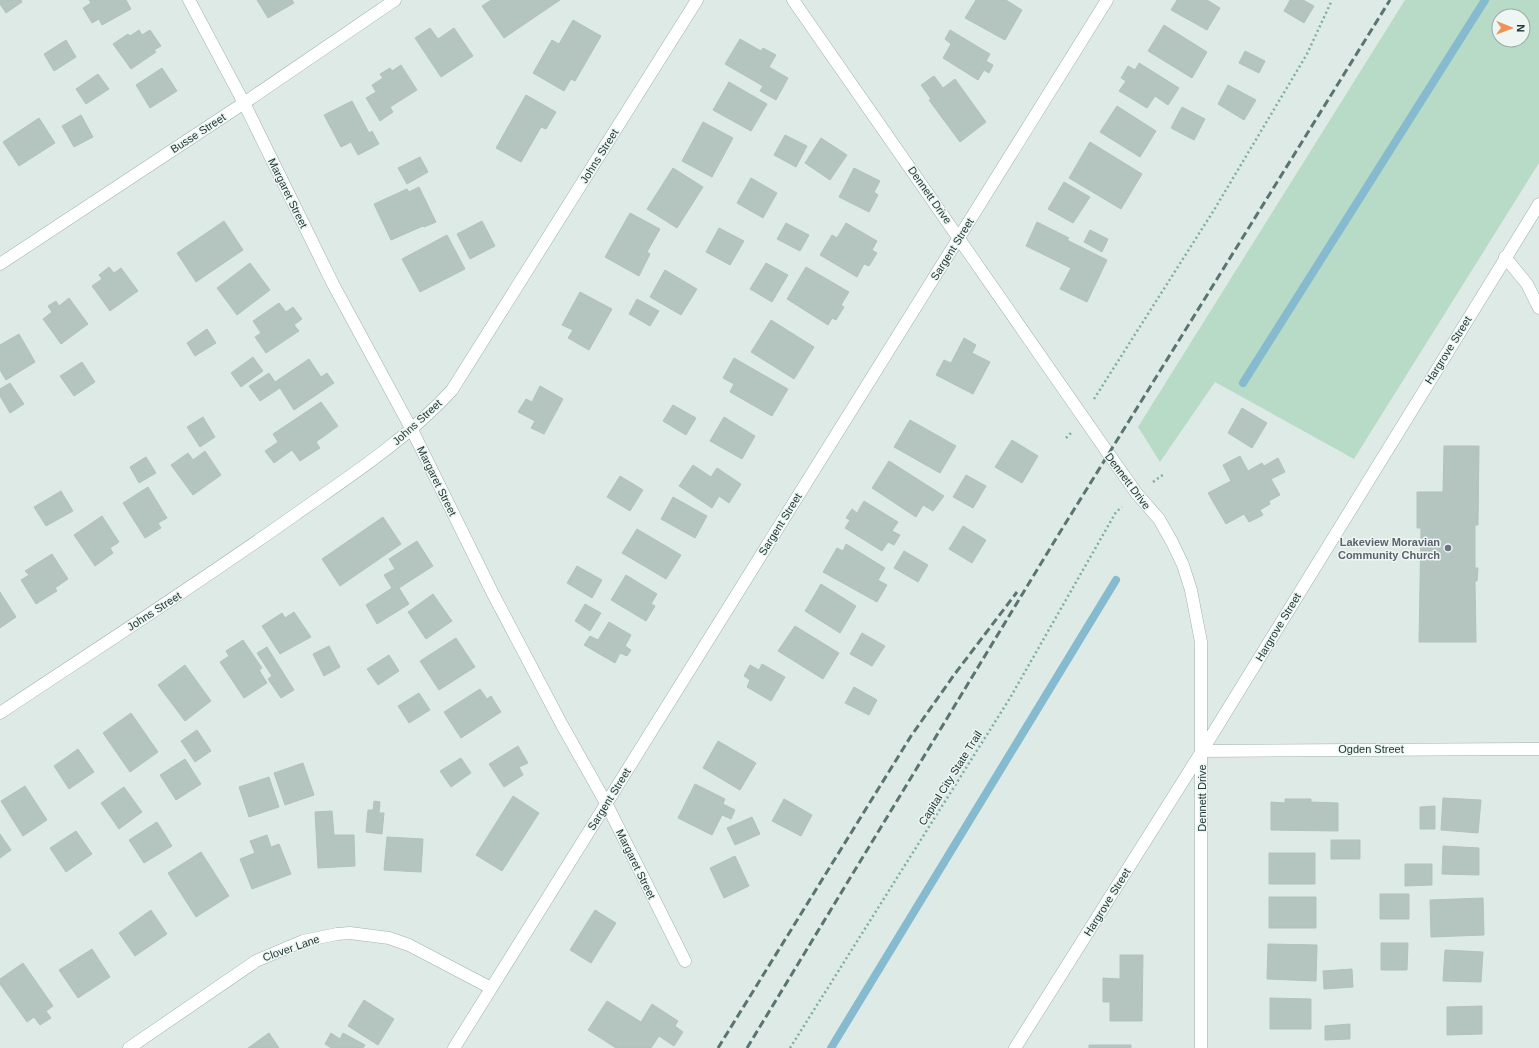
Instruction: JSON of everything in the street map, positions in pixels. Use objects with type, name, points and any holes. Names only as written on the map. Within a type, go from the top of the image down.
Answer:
[{"type":"street","name":"Margaret Street","points":[[189,0],[244,103],[333,284],[381,376],[412,430],[492,592],[562,725],[606,803],[685,961]]},
{"type":"street","name":"Busse Street","points":[[0,264],[244,103],[395,0]]},
{"type":"street","name":"Johns Street","points":[[0,713],[225,565],[372,461],[412,430],[452,390],[697,0]]},
{"type":"street","name":"Dennett Drive","points":[[793,0],[959,237],[1108,454],[1137,494],[1159,519],[1172,542],[1191,590],[1201,642],[1201,1048]]},
{"type":"street","name":"Sargent Street","points":[[454,1048],[1107,0]]},
{"type":"street","name":"Hargrove Street","points":[[1015,1048],[1202,751],[1539,204]]},
{"type":"street","points":[[1505,257],[1528,284],[1539,308]]},
{"type":"street","name":"Ogden Street","points":[[1202,751],[1539,749]]},
{"type":"street","name":"Clover Lane","points":[[128,1048],[256,961],[303,942],[337,934],[350,933],[389,938],[408,945],[491,988]]},
{"type":"path","points":[[1102,386],[1230,183],[1307,54],[1332,0]]},
{"type":"path","name":"Capital City State Trail","points":[[790,1048],[1010,698],[1116,512]]},
{"type":"green space","points":[[1405,0],[1539,0],[1539,163],[1354,459],[1215,382],[1160,462],[1138,427]]},
{"type":"building","points":[[0,0],[21,0],[22,2],[6,13],[0,4]]},
{"type":"building","points":[[89,0],[126,0],[131,9],[102,25],[99,19],[92,23],[83,8],[91,3]]},
{"type":"building","points":[[257,0],[292,0],[294,3],[268,18]]},
{"type":"building","points":[[491,0],[560,0],[504,38],[482,6]]},
{"type":"building","points":[[976,0],[1006,0],[1022,10],[1005,40],[965,18]]},
{"type":"building","points":[[1177,0],[1207,0],[1220,8],[1207,30],[1171,10]]},
{"type":"building","points":[[1290,0],[1303,0],[1314,6],[1304,23],[1284,11]]},
{"type":"building","points":[[573,20],[601,36],[575,81],[571,79],[564,91],[533,73],[552,40],[559,44]]},
{"type":"building","points":[[1164,25],[1207,52],[1192,78],[1148,51]]},
{"type":"building","points":[[430,28],[438,39],[454,28],[473,56],[441,77],[415,38]]},
{"type":"building","points":[[139,30],[142,35],[150,30],[161,46],[154,50],[156,52],[131,69],[113,44],[128,34],[130,36]]},
{"type":"building","points":[[950,30],[990,54],[986,61],[993,65],[989,73],[984,70],[978,80],[943,58],[951,44],[945,39]]},
{"type":"building","points":[[740,39],[761,51],[763,48],[776,55],[769,67],[788,78],[776,100],[760,91],[763,86],[725,64]]},
{"type":"building","points":[[66,40],[76,57],[54,71],[44,54]]},
{"type":"building","points":[[1245,51],[1265,61],[1259,73],[1239,63]]},
{"type":"building","points":[[1139,63],[1179,88],[1168,105],[1155,96],[1147,108],[1119,91],[1126,81],[1121,78],[1128,66],[1135,70]]},
{"type":"building","points":[[401,65],[417,90],[390,107],[393,112],[380,121],[366,98],[376,92],[372,85],[383,78],[380,74],[390,68],[392,71]]},
{"type":"building","points":[[162,68],[177,91],[150,108],[136,85]]},
{"type":"building","points":[[98,74],[109,89],[86,104],[76,89]]},
{"type":"building","points":[[934,76],[943,88],[955,79],[986,122],[960,142],[929,100],[931,99],[921,85]]},
{"type":"building","points":[[729,82],[767,104],[751,131],[713,110]]},
{"type":"building","points":[[1228,85],[1256,100],[1244,120],[1218,104]]},
{"type":"building","points":[[526,95],[556,112],[546,129],[541,127],[521,162],[496,148]]},
{"type":"building","points":[[352,101],[369,133],[372,131],[379,144],[358,155],[351,142],[341,147],[324,115]]},
{"type":"building","points":[[1117,106],[1156,131],[1140,157],[1100,132]]},
{"type":"building","points":[[1182,107],[1205,119],[1194,140],[1171,128]]},
{"type":"building","points":[[81,115],[93,137],[74,147],[62,126]]},
{"type":"building","points":[[39,118],[55,143],[19,166],[3,142]]},
{"type":"building","points":[[703,122],[733,138],[712,177],[682,161]]},
{"type":"building","points":[[785,135],[807,146],[796,167],[774,155]]},
{"type":"building","points":[[821,138],[847,155],[830,180],[805,163]]},
{"type":"building","points":[[1090,142],[1142,174],[1121,209],[1069,178]]},
{"type":"building","points":[[420,157],[428,172],[407,184],[398,168]]},
{"type":"building","points":[[673,168],[703,187],[677,228],[647,209]]},
{"type":"building","points":[[854,168],[880,181],[874,192],[878,195],[869,212],[839,197]]},
{"type":"building","points":[[751,178],[777,193],[763,218],[737,203]]},
{"type":"building","points":[[1064,182],[1090,197],[1073,223],[1048,209]]},
{"type":"building","points":[[419,187],[436,222],[391,240],[374,204],[407,189],[409,192]]},
{"type":"building","points":[[630,213],[660,229],[647,252],[650,254],[639,276],[605,257]]},
{"type":"building","points":[[224,221],[243,250],[196,282],[177,253]]},
{"type":"building","points":[[482,221],[495,246],[470,259],[457,234]]},
{"type":"building","points":[[1037,222],[1069,238],[1067,240],[1107,260],[1087,302],[1060,289],[1071,268],[1026,246]]},
{"type":"building","points":[[786,223],[809,235],[800,251],[777,239]]},
{"type":"building","points":[[846,223],[877,241],[872,250],[877,253],[869,266],[864,264],[857,277],[820,255],[832,235],[837,238]]},
{"type":"building","points":[[719,228],[744,241],[730,265],[706,252]]},
{"type":"building","points":[[1090,230],[1108,239],[1102,252],[1084,242]]},
{"type":"building","points":[[447,235],[465,269],[420,292],[402,259]]},
{"type":"building","points":[[250,263],[270,290],[237,315],[217,288]]},
{"type":"building","points":[[766,263],[788,275],[772,302],[750,289]]},
{"type":"building","points":[[109,267],[114,273],[121,268],[138,291],[110,311],[92,286],[102,279],[99,275]]},
{"type":"building","points":[[806,267],[849,292],[841,305],[844,307],[836,320],[832,318],[828,325],[787,299]]},
{"type":"building","points":[[665,270],[697,289],[681,315],[650,297]]},
{"type":"building","points":[[580,292],[612,309],[589,350],[568,338],[573,330],[562,325]]},
{"type":"building","points":[[69,298],[88,324],[61,344],[43,319],[52,312],[48,306],[56,301],[59,306]]},
{"type":"building","points":[[637,299],[659,311],[650,326],[629,314]]},
{"type":"building","points":[[279,303],[286,312],[293,307],[302,319],[294,325],[299,331],[266,353],[255,337],[261,333],[253,321]]},
{"type":"building","points":[[771,320],[814,347],[794,379],[751,352]]},
{"type":"building","points":[[207,329],[216,343],[195,356],[187,343]]},
{"type":"building","points":[[19,334],[35,362],[6,380],[0,370],[0,345]]},
{"type":"building","points":[[964,338],[976,345],[972,353],[990,362],[973,394],[936,375],[944,360],[951,363]]},
{"type":"building","points":[[253,357],[263,371],[241,387],[231,373]]},
{"type":"building","points":[[734,358],[788,389],[772,416],[730,392],[734,384],[723,378]]},
{"type":"building","points":[[309,359],[321,377],[327,373],[334,383],[294,410],[280,388],[260,401],[249,386],[269,373],[275,382]]},
{"type":"building","points":[[82,362],[95,382],[74,396],[60,376]]},
{"type":"building","points":[[10,383],[24,404],[10,413],[0,396],[0,389]]},
{"type":"building","points":[[540,386],[563,399],[544,434],[531,428],[535,421],[518,412],[526,399],[532,402]]},
{"type":"building","points":[[321,402],[338,426],[316,442],[320,448],[300,461],[292,450],[274,463],[265,451],[278,442],[273,434]]},
{"type":"building","points":[[673,405],[696,418],[686,435],[663,421]]},
{"type":"building","points":[[1242,408],[1267,423],[1252,448],[1228,433]]},
{"type":"building","points":[[203,417],[215,437],[200,447],[187,427]]},
{"type":"building","points":[[724,417],[755,436],[742,459],[710,441]]},
{"type":"building","points":[[910,420],[956,446],[940,473],[894,447]]},
{"type":"building","points":[[1012,440],[1038,456],[1022,483],[995,467]]},
{"type":"building","name":"Lakeview Moravian Community Church","points":[[1444,446],[1479,446],[1478,525],[1475,525],[1475,568],[1478,568],[1477,581],[1475,581],[1476,642],[1419,642],[1421,528],[1417,528],[1417,492],[1443,492]]},
{"type":"building","points":[[205,451],[221,475],[193,495],[171,465],[188,453],[193,460]]},
{"type":"building","points":[[1240,456],[1248,471],[1262,463],[1264,466],[1278,458],[1285,472],[1271,479],[1280,495],[1269,501],[1270,504],[1260,510],[1263,515],[1249,522],[1244,514],[1226,524],[1208,493],[1231,481],[1223,465]]},
{"type":"building","points":[[146,457],[156,473],[139,483],[130,467]]},
{"type":"building","points":[[889,461],[944,496],[933,511],[923,505],[916,517],[872,488]]},
{"type":"building","points":[[693,465],[711,477],[717,468],[741,484],[729,503],[719,496],[712,508],[679,486]]},
{"type":"building","points":[[966,475],[986,486],[973,508],[953,497]]},
{"type":"building","points":[[620,476],[643,490],[630,511],[607,497]]},
{"type":"building","points":[[148,487],[167,518],[158,523],[161,528],[145,538],[123,503]]},
{"type":"building","points":[[61,491],[73,511],[46,526],[34,507]]},
{"type":"building","points":[[673,497],[707,516],[695,538],[661,519]]},
{"type":"building","points":[[864,501],[898,522],[892,531],[900,535],[894,545],[888,542],[882,551],[845,528],[850,520],[846,518],[852,509],[857,513]]},
{"type":"building","points":[[102,516],[119,542],[110,548],[113,553],[95,566],[74,535]]},
{"type":"building","points":[[383,517],[401,544],[340,586],[322,559]]},
{"type":"building","points":[[963,526],[986,540],[972,563],[949,549]]},
{"type":"building","points":[[637,529],[681,555],[666,579],[622,553]]},
{"type":"building","points":[[417,541],[433,566],[399,588],[409,604],[377,624],[366,605],[392,588],[384,575],[395,569],[389,559]]},
{"type":"building","points":[[846,544],[885,568],[878,580],[887,585],[877,602],[823,572],[837,548],[843,551]]},
{"type":"building","points":[[904,551],[928,565],[918,582],[894,568]]},
{"type":"building","points":[[52,554],[68,579],[55,588],[57,591],[36,604],[21,580],[29,575],[25,571]]},
{"type":"building","points":[[577,566],[602,580],[592,598],[567,583]]},
{"type":"building","points":[[626,575],[657,594],[651,604],[655,606],[646,621],[611,600]]},
{"type":"building","points":[[821,584],[856,606],[840,633],[805,611]]},
{"type":"building","points":[[0,592],[16,617],[0,628]]},
{"type":"building","points":[[433,594],[452,621],[426,639],[408,612]]},
{"type":"building","points":[[585,604],[601,613],[590,631],[575,621]]},
{"type":"building","points":[[294,612],[311,637],[280,654],[262,626],[282,613],[285,618]]},
{"type":"building","points":[[609,622],[631,635],[625,646],[631,650],[627,656],[620,653],[615,663],[584,645],[590,636],[598,640]]},
{"type":"building","points":[[795,626],[839,653],[823,679],[778,651]]},
{"type":"building","points":[[862,633],[885,646],[872,666],[850,654]]},
{"type":"building","points":[[456,638],[475,667],[439,690],[420,661]]},
{"type":"building","points":[[243,640],[262,668],[259,670],[267,683],[244,698],[220,662],[229,656],[226,651]]},
{"type":"building","points":[[329,646],[340,667],[324,676],[313,654]]},
{"type":"building","points":[[267,647],[294,690],[281,698],[268,679],[272,676],[257,653]]},
{"type":"building","points":[[389,655],[399,671],[378,685],[367,669]]},
{"type":"building","points":[[762,664],[785,677],[771,701],[747,687],[750,680],[744,676],[750,665],[759,670]]},
{"type":"building","points":[[185,665],[211,701],[185,721],[158,685]]},
{"type":"building","points":[[854,687],[877,700],[869,715],[845,703]]},
{"type":"building","points":[[480,689],[487,699],[491,696],[501,712],[461,738],[444,712]]},
{"type":"building","points":[[419,693],[430,710],[409,723],[398,706]]},
{"type":"building","points":[[131,713],[158,752],[130,772],[103,733]]},
{"type":"building","points":[[197,730],[211,751],[195,762],[181,741]]},
{"type":"building","points":[[718,741],[756,763],[740,790],[703,768]]},
{"type":"building","points":[[518,746],[528,763],[519,767],[523,775],[504,787],[489,764]]},
{"type":"building","points":[[78,749],[94,772],[69,789],[54,766]]},
{"type":"building","points":[[461,758],[471,773],[451,787],[440,771]]},
{"type":"building","points":[[185,759],[201,784],[176,800],[160,775]]},
{"type":"building","points":[[303,763],[314,795],[285,805],[274,773]]},
{"type":"building","points":[[269,777],[279,807],[249,817],[239,787]]},
{"type":"building","points":[[695,784],[725,799],[723,804],[735,810],[731,819],[722,815],[712,835],[678,818]]},
{"type":"building","points":[[25,786],[47,820],[23,836],[1,801]]},
{"type":"building","points":[[124,787],[142,812],[119,829],[101,803]]},
{"type":"building","points":[[513,796],[539,813],[502,871],[476,855]]},
{"type":"building","points":[[1443,798],[1481,800],[1478,833],[1441,830]]},
{"type":"building","points":[[784,799],[812,815],[801,836],[772,821]]},
{"type":"building","points":[[1285,799],[1311,799],[1311,802],[1338,803],[1338,831],[1271,830],[1271,802],[1285,803]]},
{"type":"building","points":[[374,801],[380,802],[379,813],[384,813],[382,834],[366,832],[368,810],[373,810]]},
{"type":"building","points":[[1435,806],[1435,829],[1420,829],[1420,807]]},
{"type":"building","points":[[332,811],[334,835],[354,835],[355,866],[318,868],[315,812]]},
{"type":"building","points":[[752,817],[760,834],[735,845],[727,828]]},
{"type":"building","points":[[157,822],[172,846],[144,863],[129,840]]},
{"type":"building","points":[[76,831],[92,854],[66,872],[50,848]]},
{"type":"building","points":[[0,834],[11,850],[0,858]]},
{"type":"building","points":[[267,835],[271,847],[279,844],[291,874],[252,889],[240,859],[255,853],[250,841]]},
{"type":"building","points":[[387,837],[423,839],[421,872],[384,870]]},
{"type":"building","points":[[1331,840],[1360,840],[1360,859],[1331,859]]},
{"type":"building","points":[[1443,846],[1479,848],[1479,875],[1442,874]]},
{"type":"building","points":[[201,852],[229,896],[196,917],[168,873]]},
{"type":"building","points":[[1269,853],[1315,853],[1315,884],[1269,884]]},
{"type":"building","points":[[735,856],[749,886],[724,898],[710,868]]},
{"type":"building","points":[[1405,864],[1432,864],[1432,885],[1405,886]]},
{"type":"building","points":[[1380,894],[1409,894],[1409,919],[1380,919]]},
{"type":"building","points":[[1269,897],[1316,897],[1316,928],[1269,928]]},
{"type":"building","points":[[1483,898],[1484,935],[1431,937],[1430,900]]},
{"type":"building","points":[[151,910],[167,934],[135,956],[119,933]]},
{"type":"building","points":[[595,910],[616,923],[591,963],[570,950]]},
{"type":"building","points":[[1381,943],[1408,943],[1407,970],[1381,970]]},
{"type":"building","points":[[1268,944],[1317,945],[1316,981],[1267,979]]},
{"type":"building","points":[[92,949],[110,977],[78,998],[59,970]]},
{"type":"building","points":[[1445,950],[1483,952],[1481,982],[1443,981]]},
{"type":"building","points":[[1120,955],[1143,955],[1142,1021],[1110,1021],[1110,1002],[1103,1002],[1103,978],[1120,979]]},
{"type":"building","points":[[23,963],[53,1006],[46,1011],[51,1018],[40,1025],[34,1017],[27,1022],[0,984],[0,979]]},
{"type":"building","points":[[1352,969],[1353,987],[1324,989],[1323,971]]},
{"type":"building","points":[[1270,998],[1311,999],[1311,1029],[1270,1029]]},
{"type":"building","points":[[364,1000],[394,1019],[378,1045],[348,1026]]},
{"type":"building","points":[[607,1001],[641,1022],[652,1004],[678,1021],[675,1026],[683,1032],[674,1046],[659,1036],[651,1048],[616,1048],[588,1030]]},
{"type":"building","points":[[1482,1006],[1482,1034],[1447,1035],[1447,1007]]},
{"type":"building","points":[[1350,1024],[1350,1039],[1325,1040],[1325,1026]]},
{"type":"building","points":[[269,1033],[279,1048],[248,1048]]},
{"type":"building","points":[[331,1033],[340,1039],[343,1033],[365,1045],[363,1048],[331,1048],[325,1044]]},
{"type":"building","points":[[1089,1045],[1131,1045],[1131,1048],[1089,1048]]},
{"type":"waterway","points":[[1243,383],[1485,0]]},
{"type":"waterway","points":[[831,1048],[1116,580]]},
{"type":"railway","points":[[747,1048],[1057,537],[1390,0]]},
{"type":"railway","points":[[718,1048],[911,736],[954,675],[1017,592]]},
{"type":"place","name":"Lakeview Moravian Community Church","points":[[1448,548]]}]
